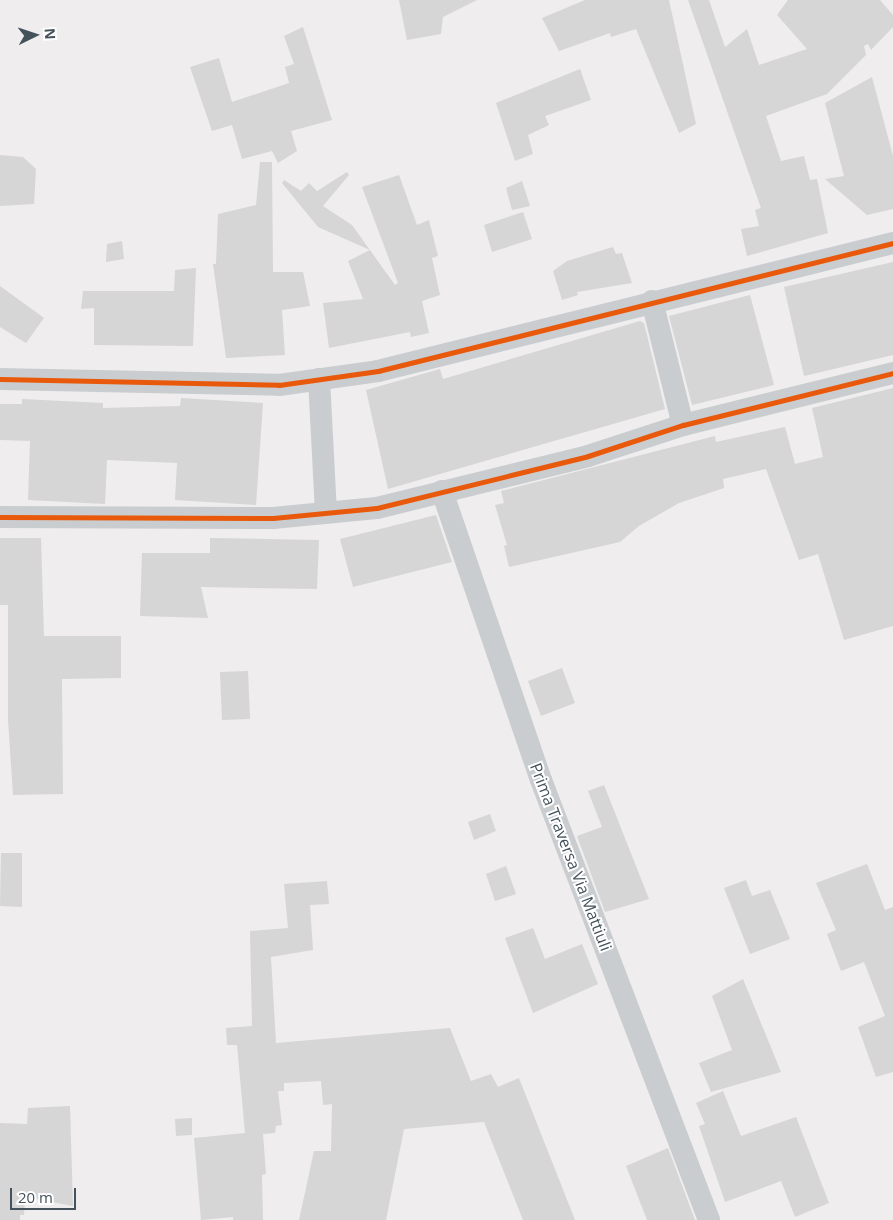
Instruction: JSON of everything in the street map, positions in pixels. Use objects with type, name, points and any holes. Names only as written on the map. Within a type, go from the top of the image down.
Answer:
[{"type":"street","points":[[0,379],[279,385],[378,371],[652,301],[893,243]]},
{"type":"street","points":[[652,301],[683,425]]},
{"type":"street","points":[[0,517],[273,518],[378,508],[588,456],[683,425],[893,373]]},
{"type":"street","points":[[319,379],[326,513]]},
{"type":"street","name":"Prima Traversa Via Mattiuli","points":[[442,491],[541,780],[709,1220]]},
{"type":"building","points":[[399,0],[477,0],[443,17],[441,34],[407,40]]},
{"type":"building","points":[[585,0],[669,0],[696,124],[679,133],[636,29],[611,37],[610,33],[559,51],[542,18]]},
{"type":"building","points":[[688,0],[709,0],[725,47],[747,29],[759,65],[807,49],[777,15],[788,0],[880,0],[893,15],[893,27],[871,50],[868,44],[864,46],[866,55],[827,94],[766,116],[781,161],[804,156],[810,180],[817,179],[828,233],[747,256],[741,229],[759,226],[755,210],[761,208]]},
{"type":"building","points":[[303,27],[332,120],[291,131],[297,151],[278,163],[272,151],[242,159],[232,125],[212,131],[190,67],[219,58],[232,102],[289,83],[285,67],[294,64],[284,36]]},
{"type":"building","points":[[580,69],[591,100],[545,116],[549,125],[528,135],[533,154],[515,161],[496,103]]},
{"type":"building","points":[[872,77],[893,156],[893,209],[867,215],[825,179],[844,176],[825,103]]},
{"type":"building","points":[[0,155],[23,157],[36,169],[34,204],[0,206]]},
{"type":"building","points":[[260,162],[272,162],[273,272],[303,272],[310,306],[282,310],[285,355],[226,358],[213,264],[216,264],[218,214],[256,205]]},
{"type":"building","points":[[347,172],[349,175],[323,206],[352,225],[370,250],[318,227],[282,183],[284,180],[301,191],[309,183],[317,191]]},
{"type":"building","points":[[399,175],[417,225],[429,220],[438,256],[432,258],[440,295],[422,301],[429,333],[411,337],[410,332],[329,348],[323,303],[363,299],[348,261],[370,250],[395,285],[398,283],[362,187]]},
{"type":"building","points":[[522,181],[530,206],[512,210],[506,188]]},
{"type":"building","points":[[523,212],[532,239],[492,252],[484,225]]},
{"type":"building","points":[[122,241],[124,259],[106,262],[107,244]]},
{"type":"building","points":[[613,247],[616,254],[622,253],[632,283],[577,292],[578,295],[562,300],[553,271],[567,261]]},
{"type":"building","points":[[893,262],[893,355],[804,376],[784,287]]},
{"type":"building","points":[[196,268],[193,346],[94,345],[94,308],[81,309],[83,291],[174,291],[175,270]]},
{"type":"building","points":[[0,286],[44,318],[26,343],[0,327]]},
{"type":"building","points":[[750,295],[774,385],[692,405],[669,316]]},
{"type":"building","points":[[640,321],[644,323],[665,409],[388,489],[366,390],[440,369],[443,379]]},
{"type":"building","points":[[893,388],[893,626],[844,640],[818,554],[799,560],[766,469],[723,479],[724,488],[679,503],[639,526],[620,542],[509,567],[504,546],[507,545],[495,505],[504,503],[501,491],[715,436],[716,442],[785,427],[795,464],[823,457],[812,408]]},
{"type":"building","points":[[181,398],[263,403],[256,505],[175,500],[177,463],[107,460],[105,504],[28,500],[30,441],[0,440],[0,404],[22,404],[22,399],[103,403],[103,408],[180,406]]},
{"type":"building","points":[[436,515],[452,562],[353,587],[340,539]]},
{"type":"building","points":[[0,538],[41,538],[44,636],[121,636],[121,678],[62,679],[63,794],[13,795],[8,720],[8,605],[0,605]]},
{"type":"building","points":[[210,538],[319,540],[317,589],[201,587],[208,618],[140,616],[142,553],[210,553]]},
{"type":"building","points":[[562,668],[575,703],[541,716],[528,681]]},
{"type":"building","points":[[248,671],[250,719],[222,720],[220,672]]},
{"type":"building","points":[[604,785],[649,899],[605,912],[577,836],[602,827],[588,791]]},
{"type":"building","points":[[490,814],[496,831],[474,840],[468,822]]},
{"type":"building","points":[[1,853],[22,853],[22,907],[0,906]]},
{"type":"building","points":[[867,864],[885,910],[893,907],[893,1072],[876,1077],[858,1027],[885,1016],[864,962],[841,971],[827,934],[836,930],[816,883]]},
{"type":"building","points":[[506,866],[516,894],[495,901],[486,874]]},
{"type":"building","points":[[746,880],[752,896],[770,890],[790,939],[750,954],[724,888]]},
{"type":"building","points":[[327,881],[329,904],[310,905],[313,950],[271,957],[276,1043],[450,1028],[471,1081],[491,1074],[498,1087],[519,1078],[575,1220],[523,1220],[484,1122],[404,1129],[386,1220],[299,1220],[314,1151],[331,1151],[332,1104],[323,1105],[321,1081],[284,1083],[284,1091],[278,1091],[282,1125],[276,1126],[275,1133],[263,1134],[266,1174],[262,1175],[263,1220],[233,1220],[233,1217],[201,1220],[194,1138],[245,1133],[237,1045],[227,1045],[226,1028],[252,1026],[250,931],[288,928],[284,884]]},
{"type":"building","points":[[533,928],[545,959],[582,944],[598,984],[533,1013],[505,938]]},
{"type":"building","points":[[743,979],[781,1072],[711,1092],[699,1063],[732,1050],[712,996]]},
{"type":"building","points":[[723,1091],[741,1136],[796,1117],[829,1203],[795,1217],[781,1181],[725,1202],[699,1126],[705,1124],[696,1103]]},
{"type":"building","points":[[70,1106],[73,1206],[25,1197],[24,1215],[20,1215],[20,1220],[0,1220],[0,1123],[27,1124],[28,1108]]},
{"type":"building","points":[[192,1118],[192,1135],[176,1136],[175,1119]]},
{"type":"building","points":[[668,1148],[695,1220],[647,1220],[626,1166]]},
{"type":"cycle path","points":[[0,379],[279,385],[378,371],[893,243]]},
{"type":"cycle path","points":[[0,517],[273,518],[377,508],[588,456],[683,425],[893,373]]}]
